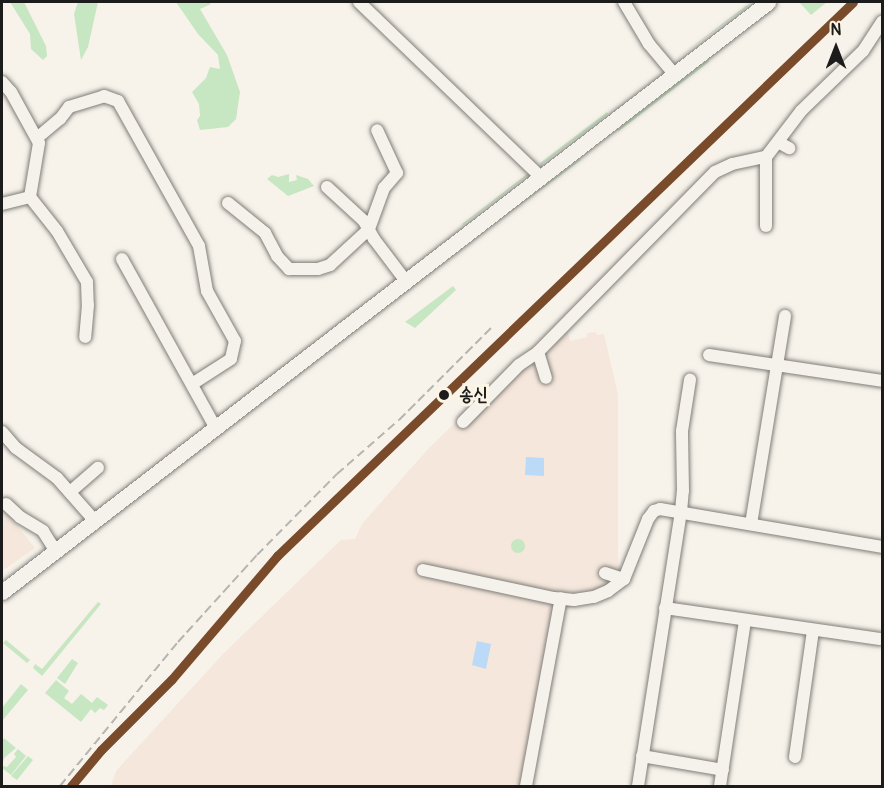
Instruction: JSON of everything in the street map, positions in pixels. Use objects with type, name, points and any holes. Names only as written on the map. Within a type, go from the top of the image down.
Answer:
[{"type":"main road","points":[[2,592],[768,2]]},
{"type":"street","points":[[359,2],[540,176]]},
{"type":"street","points":[[624,2],[649,44],[674,74]]},
{"type":"street","points":[[463,422],[519,365],[563,334],[716,172],[732,164],[766,157],[784,145],[801,111],[863,51],[882,22]]},
{"type":"street","points":[[2,82],[11,92],[37,138],[38,155],[30,197],[57,231],[84,273],[87,282],[88,305],[85,337]]},
{"type":"street","points":[[37,138],[60,119],[69,106],[104,96],[118,101],[199,246],[207,291],[235,341],[235,351],[231,359],[192,384]]},
{"type":"street","points":[[228,203],[265,233],[278,256],[289,269],[318,269],[330,265],[369,229],[386,183],[397,173],[377,130]]},
{"type":"street","points":[[766,157],[766,226]]},
{"type":"street","points":[[327,187],[354,210],[405,280]]},
{"type":"street","points":[[2,204],[6,205],[30,197]]},
{"type":"street","points":[[122,259],[215,427]]},
{"type":"street","points":[[751,524],[785,316]]},
{"type":"street","points":[[538,352],[546,378]]},
{"type":"street","points":[[709,355],[882,381]]},
{"type":"street","points":[[638,786],[681,512],[682,431],[690,380]]},
{"type":"street","points":[[2,432],[16,448],[57,478],[94,520]]},
{"type":"street","points":[[70,492],[98,468]]},
{"type":"street","points":[[6,504],[20,517],[43,531],[55,550]]},
{"type":"street","points":[[423,570],[561,598],[574,600],[594,597],[608,591],[624,579],[644,527],[654,511],[660,509],[882,547]]},
{"type":"street","points":[[605,573],[624,579]]},
{"type":"street","points":[[526,786],[561,598]]},
{"type":"street","points":[[665,608],[880,639]]},
{"type":"street","points":[[720,786],[745,620]]},
{"type":"street","points":[[795,757],[813,630]]},
{"type":"street","points":[[642,756],[723,770]]},
{"type":"shaded area","points":[[567,329],[570,341],[587,337],[587,333],[604,334],[618,395],[618,564],[630,578],[601,599],[565,609],[556,607],[521,786],[111,786],[116,771],[223,654],[341,540],[355,539],[362,524],[428,449],[518,362]]},
{"type":"shaded area","points":[[2,507],[35,548],[2,571]]},
{"type":"green space","points":[[10,2],[24,2],[46,46],[47,56],[43,60],[31,49],[30,34]]},
{"type":"green space","points":[[78,2],[98,2],[88,47],[81,60],[74,14]]},
{"type":"green space","points":[[176,2],[209,2],[211,4],[200,9],[227,55],[240,92],[236,119],[228,127],[200,130],[197,120],[200,116],[199,104],[192,92],[206,78],[210,67],[220,69],[218,55],[198,34]]},
{"type":"green space","points":[[799,2],[827,2],[811,15]]},
{"type":"green space","points":[[747,5],[748,6],[672,62]]},
{"type":"green space","points":[[708,60],[709,62],[619,131],[617,130]]},
{"type":"green space","points":[[607,112],[608,114],[541,165],[540,163]]},
{"type":"green space","points":[[580,159],[581,160],[494,224]]},
{"type":"green space","points":[[531,171],[532,172],[462,224]]},
{"type":"green space","points":[[289,174],[289,182],[297,180],[296,175],[308,179],[314,186],[288,196],[267,179],[272,175],[278,177]]},
{"type":"green space","points":[[453,286],[456,290],[415,328],[405,322]]},
{"type":"green space","points":[[515,539],[521,539],[525,546],[521,553],[515,553],[511,549],[511,543]]},
{"type":"green space","points":[[98,602],[101,604],[42,676],[33,668],[35,664],[42,669]]},
{"type":"green space","points":[[6,640],[30,660],[27,663],[3,643]]},
{"type":"green space","points":[[72,659],[78,663],[65,684],[57,678]]},
{"type":"green space","points":[[56,680],[69,691],[64,698],[72,704],[81,694],[92,703],[97,697],[108,705],[104,710],[100,708],[95,713],[91,709],[81,722],[45,693]]},
{"type":"green space","points":[[21,684],[28,690],[2,721],[2,708]]},
{"type":"green space","points":[[4,738],[16,748],[4,758],[2,766],[2,742]]},
{"type":"green space","points":[[18,749],[26,756],[11,775],[2,768],[7,767],[16,757],[14,754]]},
{"type":"green space","points":[[28,756],[33,760],[17,780],[11,776]]},
{"type":"water","points":[[526,457],[544,458],[544,476],[525,475]]},
{"type":"water","points":[[477,641],[491,644],[486,669],[472,665]]},
{"type":"railway","points":[[60,786],[178,642],[257,555],[337,474],[399,420],[493,326]]},
{"type":"transit line","points":[[71,786],[101,750],[172,679],[277,556],[853,2]]},
{"type":"place","name":"송신","points":[[444,395]]}]
